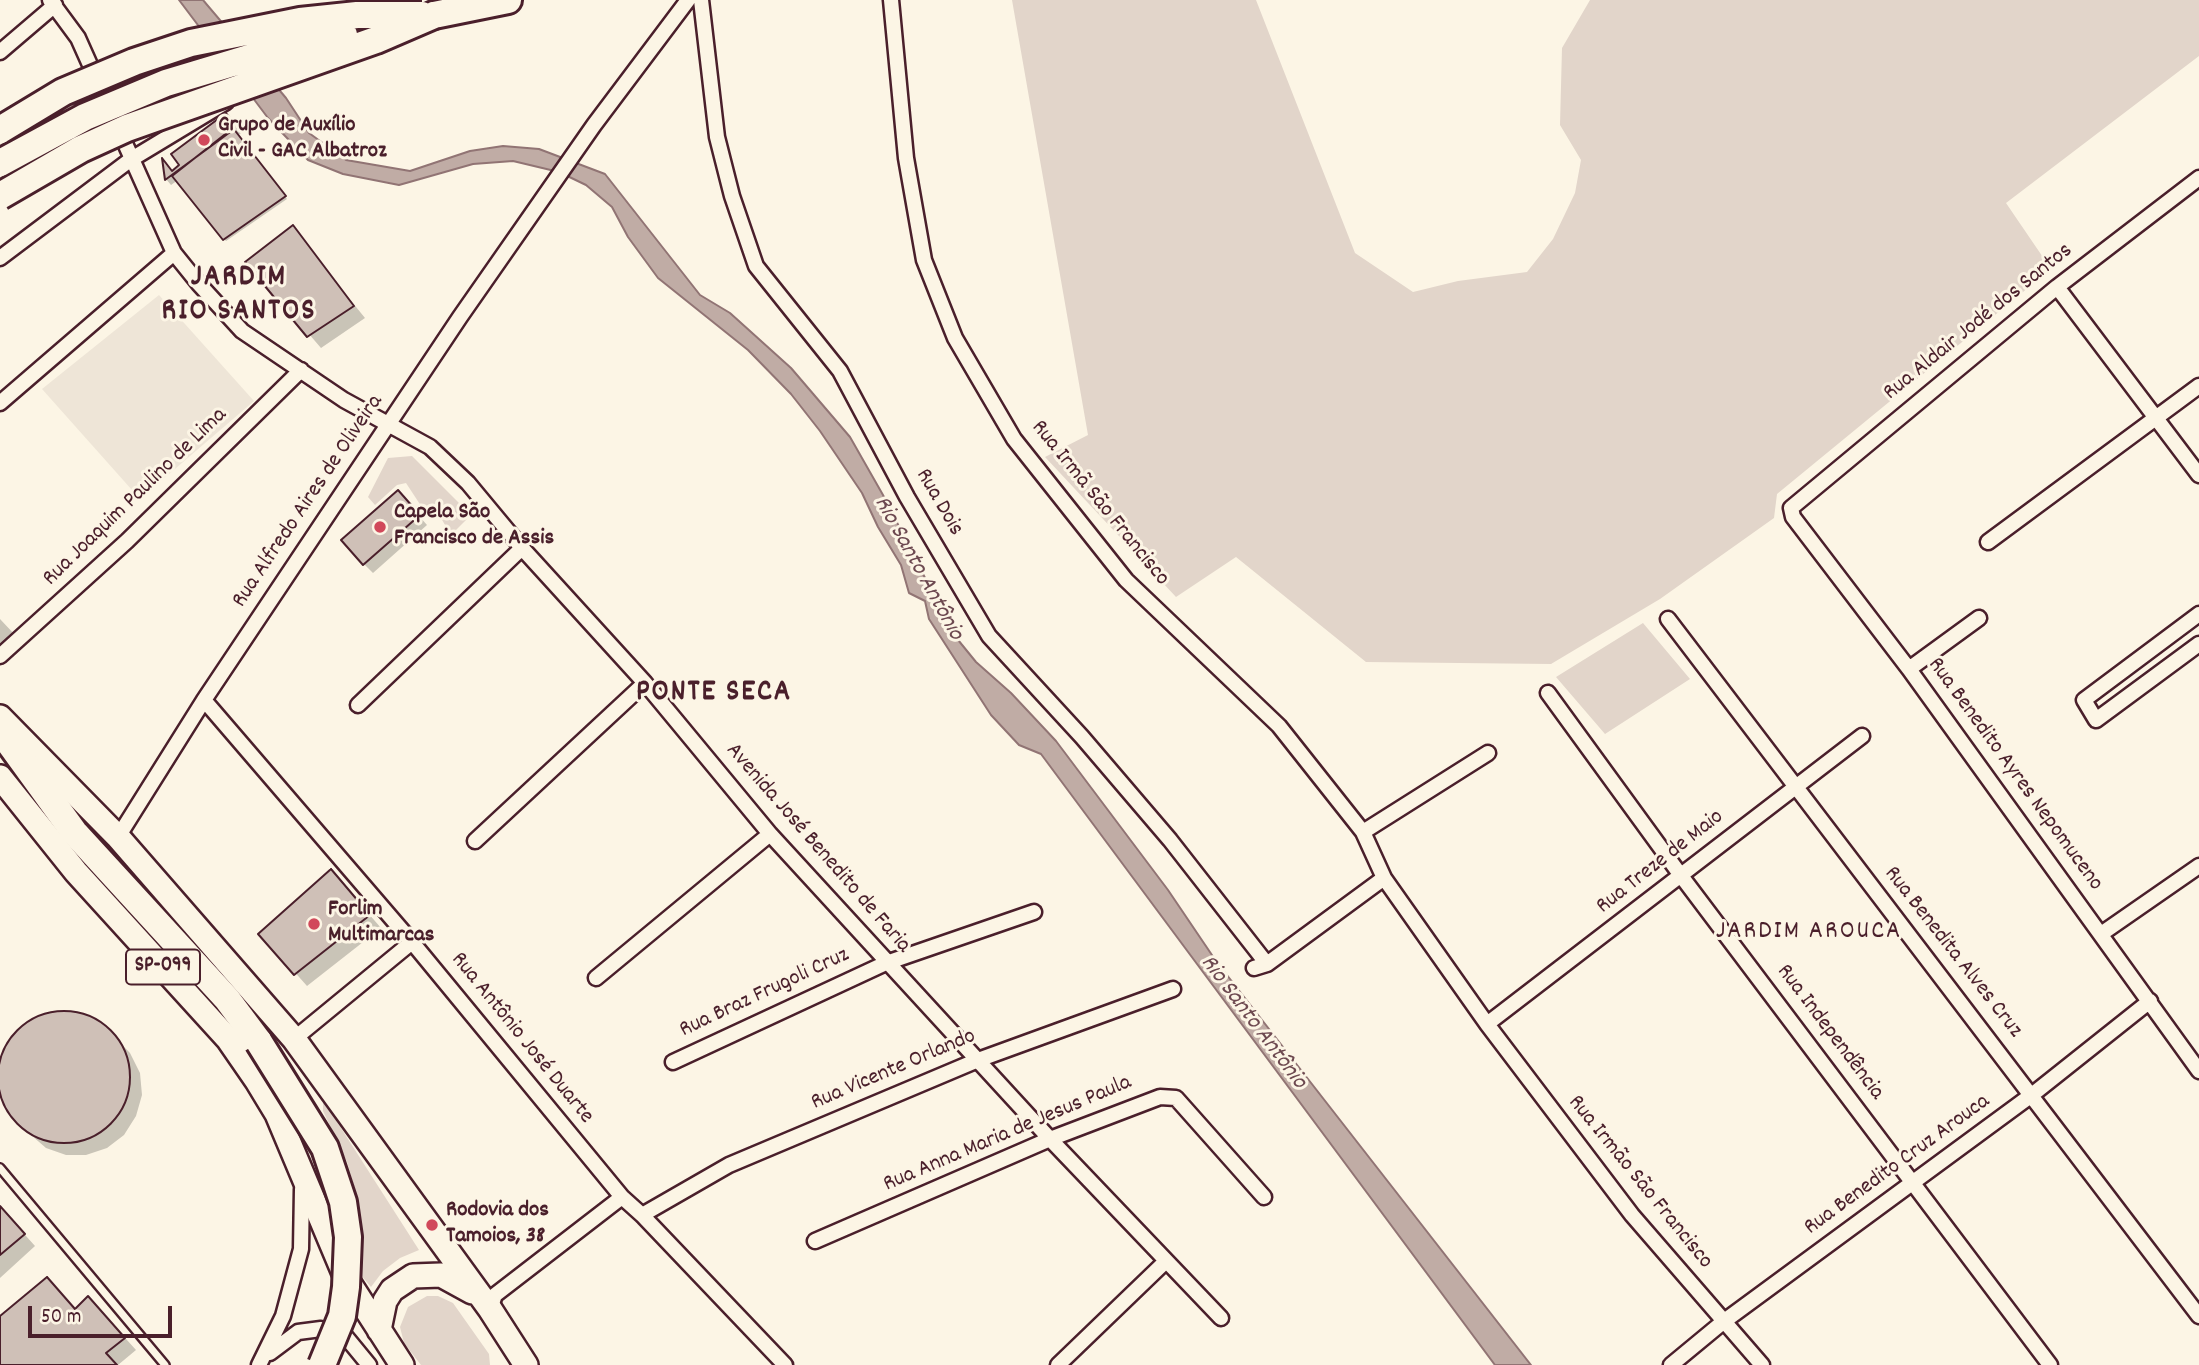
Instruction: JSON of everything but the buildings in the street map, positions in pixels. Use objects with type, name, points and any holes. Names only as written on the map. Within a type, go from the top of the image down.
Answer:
[{"type":"highway","points":[[0,163],[85,117],[166,83],[279,49],[508,0]]},
{"type":"highway","points":[[0,130],[63,92],[134,62],[191,43],[300,21],[357,15],[435,15]]},
{"type":"highway","points":[[0,196],[81,149],[127,128],[376,40],[435,15]]},
{"type":"highway","points":[[0,730],[74,832],[227,999],[259,1042],[325,1148],[343,1202],[348,1237],[342,1316],[322,1365]]},
{"type":"main road","name":"SP-099","points":[[0,717],[118,837],[294,1039],[495,1317],[526,1365]]},
{"type":"main road","name":"SP-099","points":[[0,777],[76,872],[228,1039],[277,1114],[346,1278],[402,1365]]},
{"type":"main road","name":"SP-099","points":[[379,1330],[385,1301],[392,1290],[413,1276],[441,1275],[453,1279],[495,1317],[505,1365]]},
{"type":"street","points":[[0,258],[130,160],[218,108],[286,62],[321,26],[335,0]]},
{"type":"street","name":"Rua Alfredo Aires de Oliveira","points":[[118,837],[204,700],[389,424],[594,125],[688,0]]},
{"type":"street","name":"Rua Dois","points":[[701,0],[717,137],[732,196],[755,266],[840,371],[907,497],[989,636],[1135,799],[1261,966],[1384,878]]},
{"type":"street","name":"Rua Irmã São Francisco","points":[[891,0],[906,158],[924,260],[955,338],[1014,439],[1126,580],[1279,726],[1363,832],[1384,878],[1486,1024]]},
{"type":"street","points":[[0,52],[52,3]]},
{"type":"street","name":"Avenida José Benedito de Faria","points":[[52,3],[78,38],[130,160],[174,253],[242,331],[344,400],[430,447],[447,462],[645,683],[770,834],[1049,1139],[1220,1318]]},
{"type":"street","name":"Rua Aldair Jodé dos Santos","points":[[1791,509],[2057,287],[2199,178]]},
{"type":"street","points":[[0,404],[174,253]]},
{"type":"street","points":[[2057,287],[2199,475]]},
{"type":"street","name":"Rua Joaquim Paulino de Lima","points":[[0,656],[127,541],[301,370]]},
{"type":"street","points":[[1988,542],[2154,416],[2199,386]]},
{"type":"street","name":"Rua Benedito Ayres Nepomuceno","points":[[1791,509],[1793,517],[1909,669],[2199,1071]]},
{"type":"street","points":[[358,705],[522,548]]},
{"type":"street","points":[[2199,614],[2084,700],[2096,720],[2199,644]]},
{"type":"street","name":"Rua Benedita Alves Cruz","points":[[1668,618],[2033,1094],[2199,1316]]},
{"type":"street","points":[[1909,669],[1979,618]]},
{"type":"street","points":[[475,841],[645,683]]},
{"type":"street","name":"Rua Independência","points":[[1548,693],[1682,877],[2050,1365]]},
{"type":"street","name":"Rua Antônio José Duarte","points":[[204,700],[412,942],[622,1197],[642,1214],[785,1365]]},
{"type":"street","name":"Rua Treze de Maio","points":[[1486,1024],[1682,877],[1862,736]]},
{"type":"street","points":[[1363,832],[1488,753]]},
{"type":"street","points":[[596,978],[770,834]]},
{"type":"street","points":[[2101,934],[2199,866]]},
{"type":"street","name":"Rua Braz Frugoli Cruz","points":[[673,1062],[886,962],[1034,912]]},
{"type":"street","points":[[294,1039],[412,942]]},
{"type":"street","name":"Rua Vicente Orlando","points":[[642,1214],[729,1165],[978,1060],[1173,989]]},
{"type":"street","name":"Rua Benedito Cruz Arouca","points":[[1671,1365],[1723,1322],[2033,1094],[2150,1001]]},
{"type":"street","name":"Rua Irmão São Francisco","points":[[1486,1024],[1632,1215],[1762,1365]]},
{"type":"street","name":"Rua Anna Maria de Jesus Paula","points":[[815,1241],[1049,1139],[1160,1097],[1176,1098],[1264,1197]]},
{"type":"street","points":[[261,1363],[283,1316],[301,1249],[301,1173]]},
{"type":"street","points":[[495,1317],[495,1295],[622,1197]]},
{"type":"street","points":[[1058,1365],[1165,1262]]},
{"type":"street","points":[[261,1363],[298,1332],[321,1329],[346,1337],[369,1365]]},
{"type":"lane","points":[[0,1168],[165,1365]]},
{"type":"shaded area","points":[[1012,0],[1256,0],[1355,253],[1413,292],[1458,281],[1527,272],[1553,239],[1575,193],[1581,160],[1560,125],[1562,48],[1590,0],[2199,0],[2199,56],[2006,203],[2051,269],[1777,494],[1774,518],[1660,599],[1551,664],[1366,662],[1236,557],[1176,597],[1045,457],[1088,435]]},
{"type":"shaded area","points":[[159,295],[254,401],[140,499],[42,389]]},
{"type":"shaded area","points":[[412,456],[471,515],[451,535],[435,508],[427,515],[406,483],[397,485],[375,505],[368,497],[388,458]]},
{"type":"shaded area","points":[[1643,623],[1690,679],[1605,734],[1556,677]]},
{"type":"shaded area","points":[[323,1100],[419,1250],[400,1258],[383,1271],[371,1287],[360,1274],[357,1196],[347,1162],[323,1111]]},
{"type":"shaded area","points":[[427,1296],[438,1296],[453,1303],[489,1354],[490,1365],[421,1365],[404,1343],[400,1327],[408,1307]]},
{"type":"water","name":"Rio Santo Antônio","points":[[179,0],[203,0],[286,98],[309,133],[346,160],[410,171],[470,151],[503,146],[539,149],[605,174],[700,295],[730,313],[791,368],[850,437],[883,495],[954,635],[976,662],[1011,693],[1056,741],[1168,890],[1216,961],[1531,1365],[1495,1365],[1041,754],[1019,745],[991,715],[929,619],[925,601],[909,593],[901,565],[878,527],[862,493],[820,431],[791,394],[748,350],[658,278],[628,237],[612,207],[586,185],[559,172],[513,161],[473,164],[399,185],[343,174],[308,160],[268,118]]},
{"type":"place","name":"Grupo de Auxílio Civil - GAC Albatroz","points":[[204,140]]},
{"type":"place","name":"Capela São Francisco de Assis","points":[[380,527]]},
{"type":"place","name":"Forlim Multimarcas","points":[[314,924]]},
{"type":"place","name":"Rodovia dos Tamoios, 38","points":[[432,1225]]},
{"type":"district","name":"JARDIM RIO SANTOS","points":[[239,297]]},
{"type":"district","name":"PONTE SECA","points":[[714,695]]},
{"type":"district","name":"JARDIM AROUCA","points":[[1809,933]]}]
